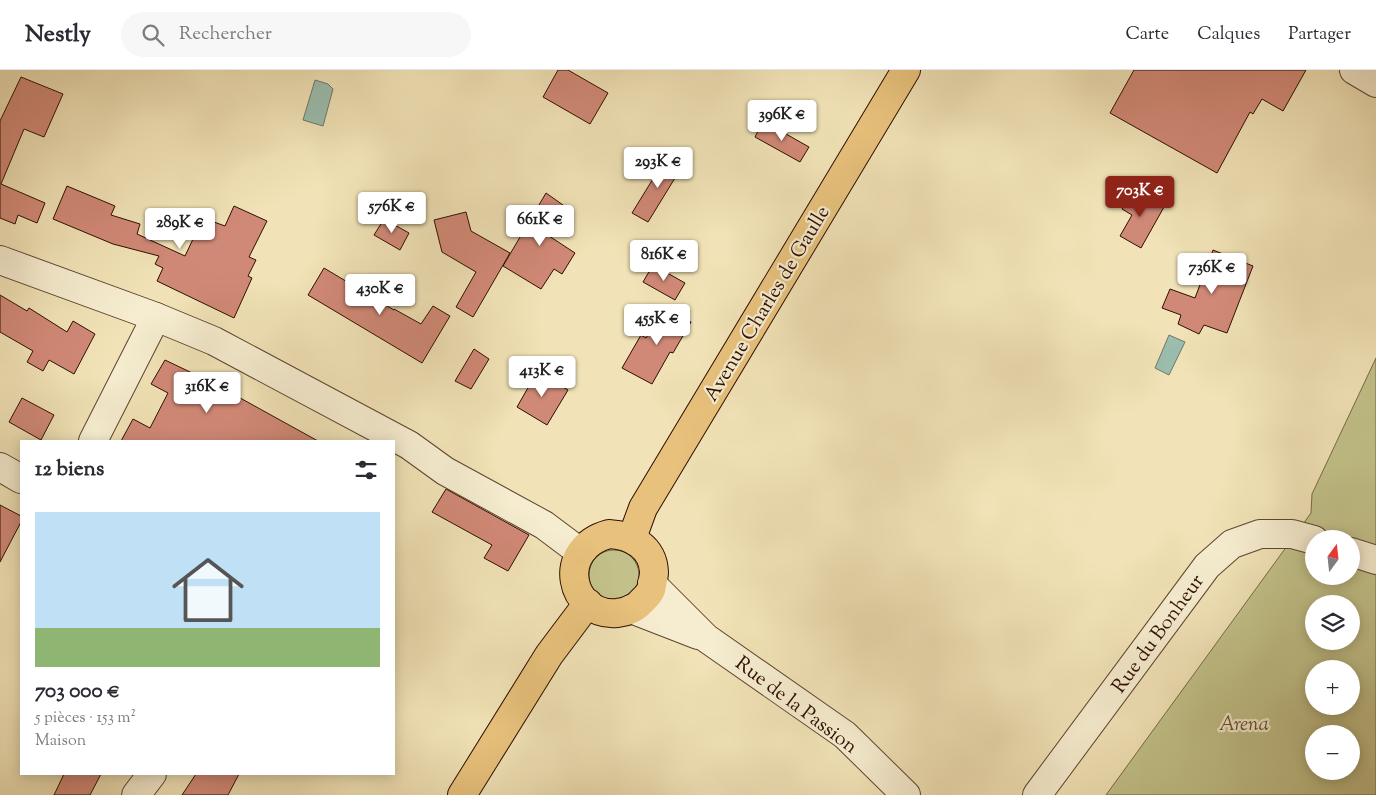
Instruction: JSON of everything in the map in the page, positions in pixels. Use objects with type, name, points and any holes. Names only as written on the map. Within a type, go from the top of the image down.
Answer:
[{"type":"main road","name":"Avenue Charles de Gaulle","points":[[632,538],[643,508],[906,70]]},
{"type":"main road","points":[[609,534],[621,534],[632,538],[643,546],[650,558],[654,571],[652,590],[637,606],[625,612],[612,613],[599,610],[588,604],[580,595],[574,573],[580,552],[588,543],[598,537],[609,534]]},
{"type":"main road","points":[[462,795],[550,656],[588,604]]},
{"type":"street","points":[[1354,70],[1376,83]]},
{"type":"street","points":[[0,260],[156,317],[214,341],[409,445],[445,471],[544,525],[580,552]]},
{"type":"street","points":[[94,440],[156,317]]},
{"type":"street","points":[[0,467],[20,478]]},
{"type":"street","name":"Rue du Bonheur","points":[[1037,795],[1207,566],[1232,544],[1260,534],[1292,534],[1305,538]]},
{"type":"street","points":[[1360,555],[1376,560]]},
{"type":"street","points":[[652,584],[706,638]]},
{"type":"street","points":[[631,609],[706,638]]},
{"type":"street","name":"Rue de la Passion","points":[[706,638],[845,735],[906,795]]},
{"type":"street","points":[[136,795],[151,775]]},
{"type":"green space","name":"Arena","points":[[1376,358],[1376,795],[1106,795],[1311,513],[1312,494]]},
{"type":"green space","points":[[614,550],[628,554],[635,561],[639,575],[635,589],[628,596],[614,600],[600,596],[593,589],[589,575],[593,561],[600,554]]},
{"type":"shaded area","points":[[315,80],[328,84],[333,89],[323,126],[303,120]]},
{"type":"shaded area","points":[[1169,335],[1185,342],[1169,375],[1155,368]]},
{"type":"building","points":[[558,70],[568,70],[608,93],[590,124],[543,97]]},
{"type":"building","points":[[1134,70],[1306,70],[1283,111],[1262,99],[1253,114],[1250,112],[1217,173],[1110,113]]},
{"type":"building","points":[[21,77],[63,94],[44,137],[24,129],[1,184],[45,203],[37,223],[18,215],[15,224],[0,218],[0,121]]},
{"type":"building","points":[[763,121],[809,147],[800,162],[755,137]]},
{"type":"building","points":[[667,156],[683,165],[648,222],[632,213]]},
{"type":"building","points":[[67,186],[115,206],[111,215],[140,224],[137,234],[185,256],[203,218],[225,226],[234,206],[267,221],[249,257],[256,260],[248,276],[252,278],[234,318],[157,281],[163,268],[155,264],[159,256],[113,244],[53,219]]},
{"type":"building","points":[[1133,190],[1164,207],[1141,248],[1120,236],[1132,215],[1122,209]]},
{"type":"building","points":[[546,193],[563,205],[546,234],[575,253],[562,274],[554,269],[541,289],[503,266]]},
{"type":"building","points":[[466,212],[471,231],[510,253],[473,317],[456,307],[476,272],[442,252],[434,220]]},
{"type":"building","points":[[384,219],[409,233],[400,250],[374,235]]},
{"type":"building","points":[[1213,250],[1253,266],[1227,333],[1204,325],[1199,334],[1178,324],[1181,315],[1162,308],[1170,289],[1195,298]]},
{"type":"building","points":[[653,265],[685,283],[675,300],[643,282]]},
{"type":"building","points":[[324,268],[421,324],[433,306],[450,316],[422,363],[308,295]]},
{"type":"building","points":[[0,295],[27,311],[29,308],[67,332],[73,321],[95,334],[74,374],[49,360],[43,371],[27,362],[33,351],[0,332]]},
{"type":"building","points":[[664,306],[691,322],[673,353],[670,352],[652,384],[622,368],[641,335],[646,338]]},
{"type":"building","points":[[474,349],[489,359],[471,389],[455,381]]},
{"type":"building","points":[[165,360],[213,383],[316,440],[122,440],[133,419],[150,428],[168,393],[151,384]]},
{"type":"building","points":[[537,372],[568,390],[547,425],[517,407]]},
{"type":"building","points":[[22,398],[54,415],[41,440],[9,422]]},
{"type":"building","points":[[446,489],[529,535],[508,571],[484,558],[492,545],[432,512]]},
{"type":"building","points":[[0,505],[20,515],[20,524],[0,562]]},
{"type":"building","points":[[64,775],[100,775],[90,795],[54,795]]},
{"type":"building","points":[[195,775],[238,775],[228,795],[182,795]]}]
